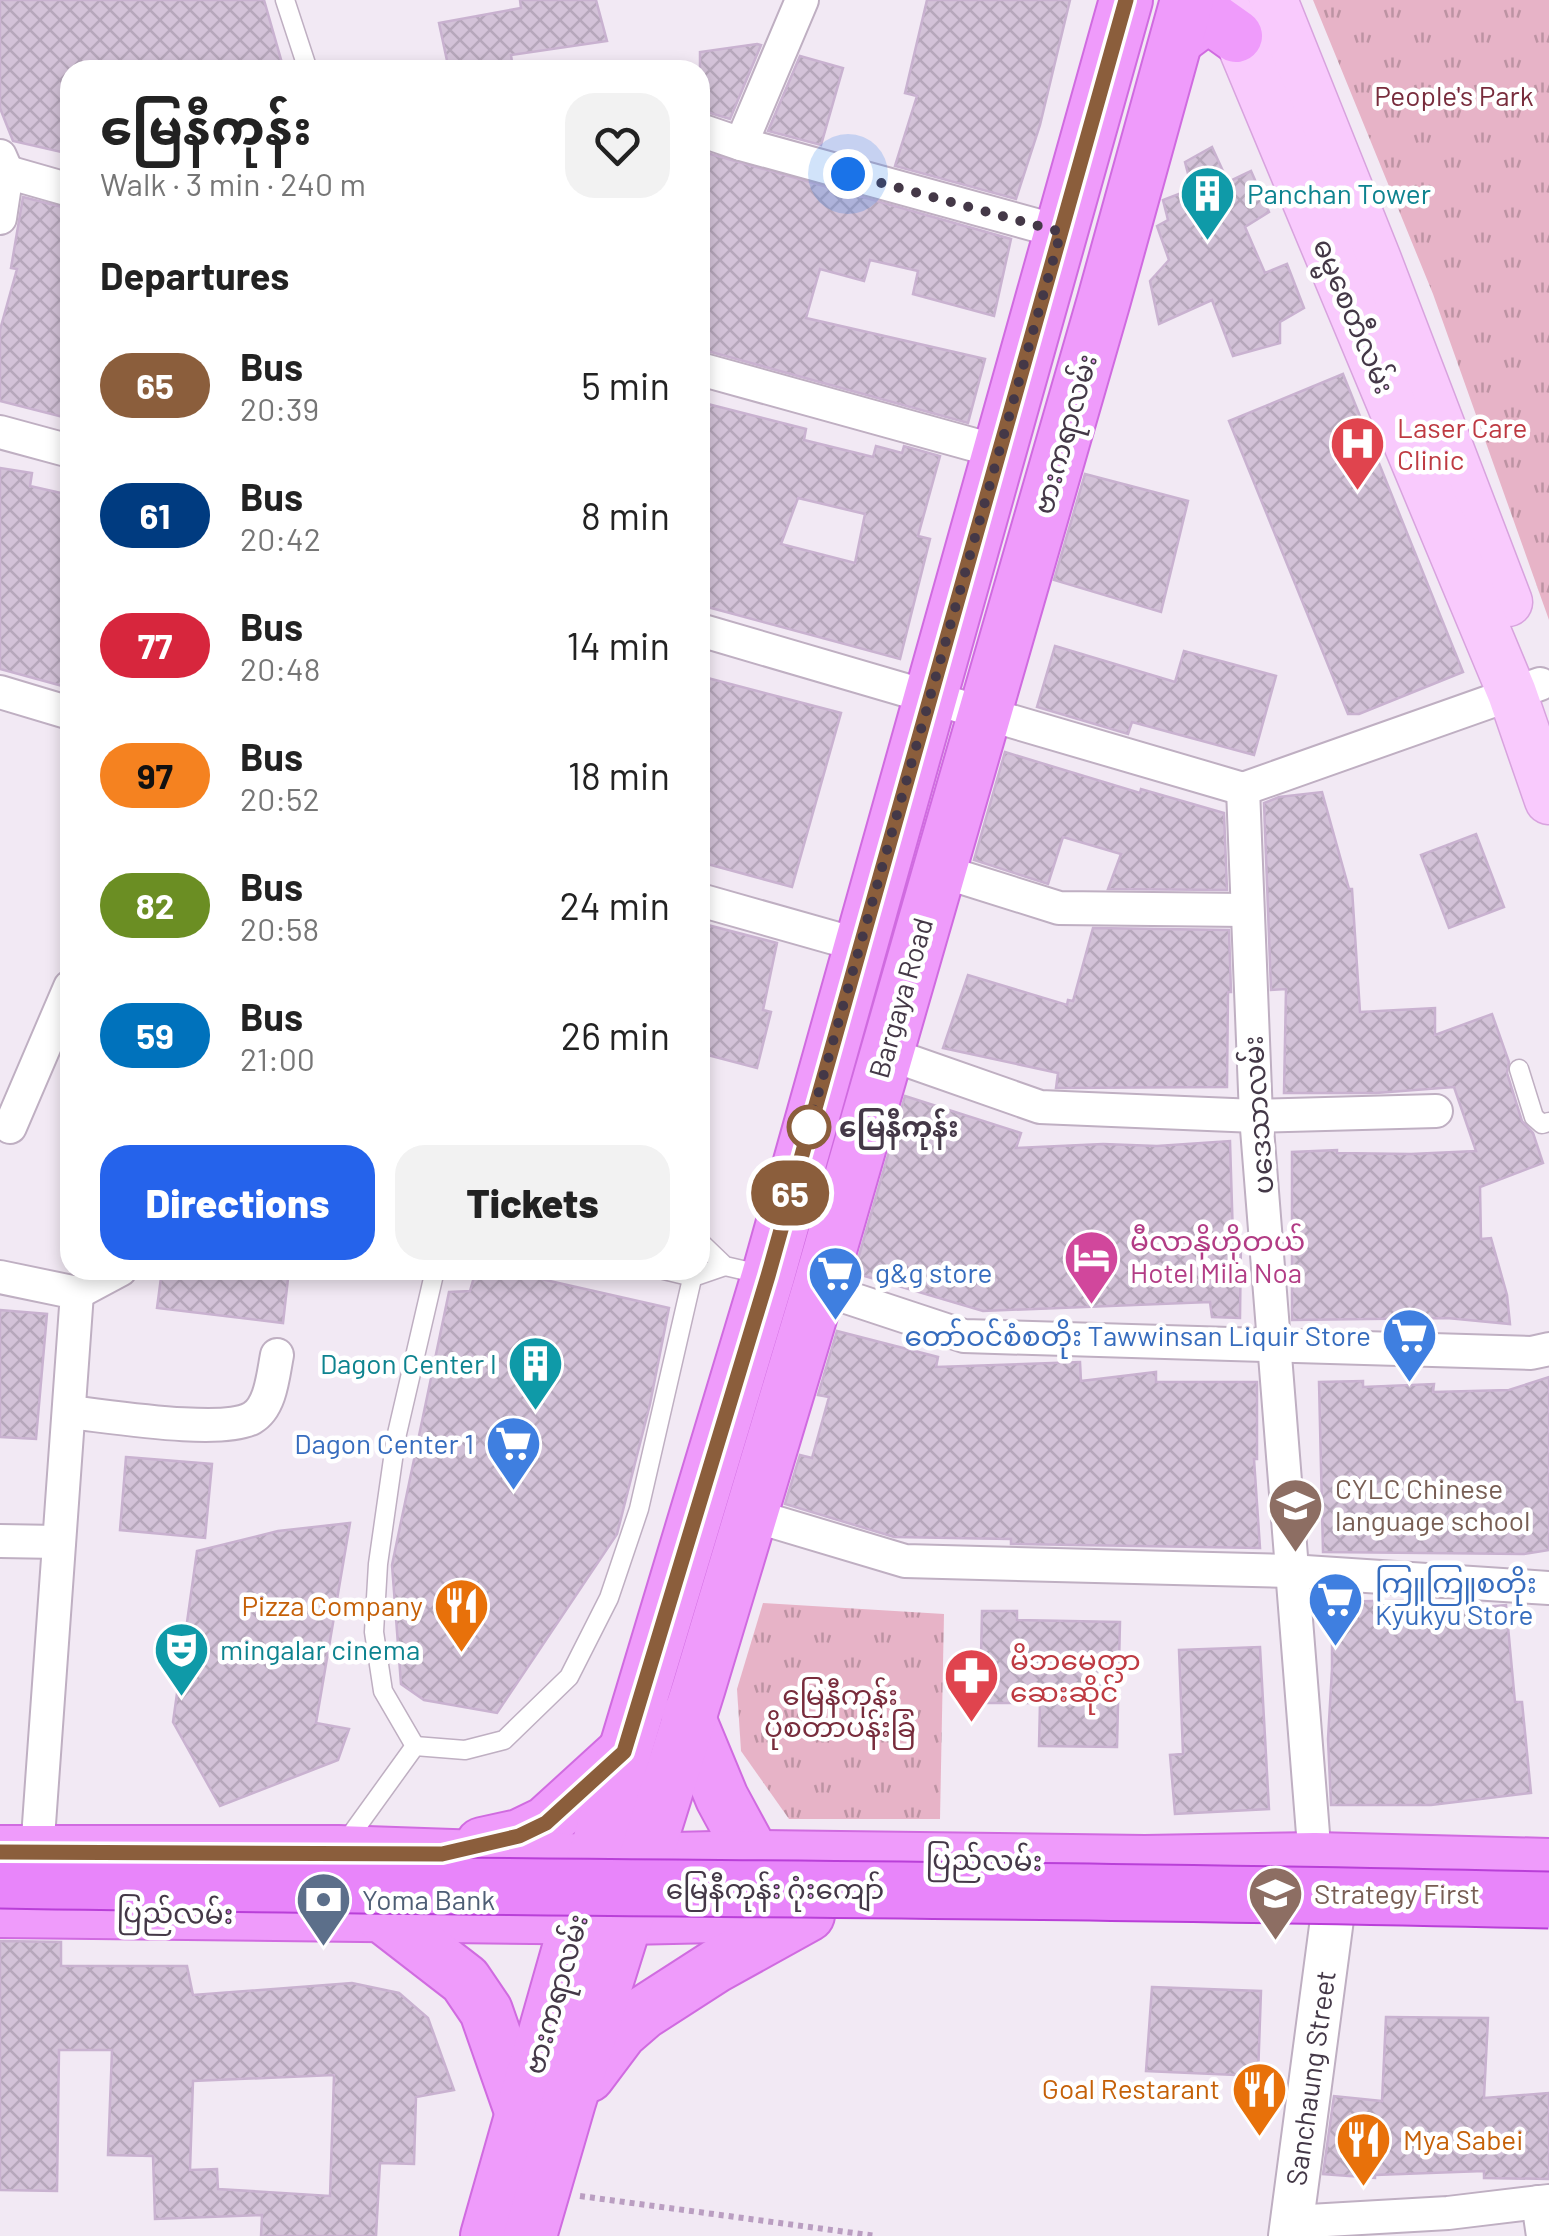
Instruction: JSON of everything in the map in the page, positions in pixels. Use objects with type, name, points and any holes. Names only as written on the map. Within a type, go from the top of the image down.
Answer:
[{"type":"highway","name":"မြေနီကုန်း ဂုံးကျော်","points":[[12,1861],[500,1889],[887,1890],[1549,1900]]},
{"type":"main road","name":"ဗားကရာလမ်း","points":[[488,2236],[545,2106],[603,1918],[619,1860],[624,1752],[746,1271],[859,945],[1126,0]]},
{"type":"main road","name":"ဓမ္မစေတီလမ်း","points":[[1273,0],[1377,260],[1538,691],[1549,800]]},
{"type":"main road","points":[[1182,20],[1229,18]]},
{"type":"main road","name":"ဓမ္မစေတီလမ်း","points":[[1229,18],[1538,691]]},
{"type":"main road","name":"ဗားကရာလမ်း","points":[[985,712],[1182,20]]},
{"type":"main road","points":[[1086,144],[1124,136],[1145,157]]},
{"type":"main road","name":"Bargaya Road","points":[[751,1515],[985,712]]},
{"type":"main road","points":[[746,1271],[819,1288]]},
{"type":"main road","points":[[619,1860],[688,1716],[751,1515]]},
{"type":"main road","points":[[688,1716],[722,1798],[754,1858]]},
{"type":"main road","points":[[442,1854],[519,1836],[546,1823],[624,1752]]},
{"type":"main road","name":"ပြည်လမ်း","points":[[12,1861],[338,1852],[619,1860],[1315,1859],[1549,1865]]},
{"type":"main road","name":"ပြည်လမ်း","points":[[0,1911],[603,1918],[808,1915],[1332,1919],[1549,1925]]},
{"type":"main road","points":[[381,1915],[465,1980],[545,2106],[643,2014],[716,1966],[808,1915]]},
{"type":"main road","name":"ဗားကရာလမ်း","points":[[538,2214],[545,2106]]},
{"type":"street","points":[[741,144],[802,0]]},
{"type":"street","points":[[710,133],[1061,232]]},
{"type":"street","points":[[0,218],[4,164],[60,186]]},
{"type":"street","points":[[710,371],[1000,452]]},
{"type":"street","points":[[0,432],[60,449]]},
{"type":"street","points":[[710,633],[1243,789],[1538,691]]},
{"type":"street","points":[[0,692],[60,710]]},
{"type":"street","name":"ပဒေသာလမ်း","points":[[1243,789],[1256,1116],[1315,1859]]},
{"type":"street","points":[[938,870],[1059,908],[1247,910]]},
{"type":"street","points":[[710,903],[859,945]]},
{"type":"street","points":[[10,1127],[60,1010]]},
{"type":"street","points":[[886,1053],[1040,1107],[1256,1116],[1436,1112]]},
{"type":"street","points":[[0,1277],[77,1293],[101,1280]]},
{"type":"street","points":[[819,1288],[964,1336],[1531,1353],[1549,1349]]},
{"type":"street","points":[[12,1861],[59,1542],[77,1293]]},
{"type":"street","points":[[68,1412],[228,1426],[255,1417],[270,1394],[276,1356]]},
{"type":"street","points":[[751,1515],[904,1562],[1290,1571],[1549,1588]]},
{"type":"street","points":[[0,1541],[59,1542]]},
{"type":"street","name":"Sanchaung Street","points":[[1291,2229],[1332,1919]]},
{"type":"street","points":[[1291,2229],[1448,2224],[1544,2202],[1543,2236]]},
{"type":"lane","points":[[285,0],[305,60]]},
{"type":"lane","points":[[1519,1069],[1534,1117],[1542,1124],[1549,1122]]},
{"type":"lane","points":[[710,1248],[746,1271]]},
{"type":"lane","points":[[710,1272],[746,1271]]},
{"type":"lane","points":[[415,1746],[383,1691],[374,1632],[378,1564],[396,1438],[433,1280]]},
{"type":"lane","points":[[415,1746],[465,1750],[504,1740],[569,1676],[609,1598],[639,1509],[691,1280]]},
{"type":"lane","points":[[338,1852],[415,1746]]},
{"type":"path","points":[[538,2214],[876,2236]]},
{"type":"green space","name":"People's Park","points":[[1313,0],[1549,0],[1549,620],[1433,294]]},
{"type":"green space","name":"မြေနီကုန်း ပိုစတာပန်းခြံ","points":[[763,1603],[944,1614],[940,1819],[789,1819],[741,1751],[737,1689]]},
{"type":"building","points":[[0,0],[264,0],[281,60],[60,60],[60,152],[13,141],[0,108]]},
{"type":"building","points":[[520,0],[596,0],[607,41],[511,55],[512,60],[447,60],[439,23],[521,8]]},
{"type":"building","points":[[927,0],[1070,0],[1040,125],[1016,199],[895,166],[917,96],[905,93]]},
{"type":"building","points":[[761,45],[730,119],[710,113],[710,60],[700,60],[700,52]]},
{"type":"building","points":[[800,56],[843,68],[821,145],[768,131]]},
{"type":"building","name":"Panchan Tower","points":[[1212,147],[1228,182],[1251,171],[1269,212],[1245,227],[1265,273],[1287,264],[1304,308],[1280,322],[1280,343],[1233,356],[1212,300],[1159,324],[1150,281],[1169,260],[1157,226],[1168,220],[1163,200],[1192,189],[1185,162]]},
{"type":"building","points":[[710,154],[1011,239],[994,316],[913,294],[918,271],[870,260],[864,281],[820,269],[806,318],[985,359],[968,423],[710,352]]},
{"type":"building","points":[[23,197],[60,206],[60,416],[0,401],[0,330],[17,269],[11,268]]},
{"type":"building","points":[[1343,374],[1463,672],[1359,714],[1348,714],[1229,421]]},
{"type":"building","points":[[710,405],[806,429],[804,440],[873,457],[876,446],[902,453],[904,446],[940,456],[918,536],[930,539],[900,659],[710,608]],"holes":[[[798,498],[865,514],[855,563],[781,544]]]},
{"type":"building","points":[[0,468],[32,473],[30,486],[60,493],[60,685],[0,669]]},
{"type":"building","points":[[1085,474],[1188,501],[1161,612],[1054,580]]},
{"type":"building","points":[[1055,646],[1175,682],[1184,651],[1276,676],[1254,755],[1132,722],[1128,734],[1037,707]]},
{"type":"building","points":[[710,679],[841,713],[792,887],[710,865]]},
{"type":"building","points":[[1005,752],[1140,793],[1141,789],[1224,813],[1227,890],[1108,889],[1121,854],[1063,837],[1048,884],[974,860]]},
{"type":"building","points":[[1322,792],[1352,889],[1360,1012],[1435,1008],[1435,1035],[1492,1014],[1509,1062],[1507,1073],[1522,1121],[1533,1133],[1543,1163],[1480,1187],[1481,1239],[1491,1238],[1507,1295],[1510,1324],[1447,1318],[1292,1320],[1292,1152],[1476,1151],[1454,1087],[1376,1093],[1284,1093],[1286,989],[1271,990],[1264,803],[1279,797]]},
{"type":"building","points":[[1476,834],[1504,907],[1449,928],[1421,855]]},
{"type":"building","points":[[710,926],[777,943],[763,1010],[771,1012],[757,1068],[710,1056]]},
{"type":"building","points":[[1093,928],[1229,930],[1227,1087],[1056,1088],[1058,1073],[943,1048],[968,975],[1067,1005],[1068,1000],[1073,1001]]},
{"type":"building","points":[[905,1096],[1021,1133],[1016,1148],[1230,1141],[1233,1238],[1241,1238],[1240,1318],[1212,1317],[1210,1302],[983,1311],[854,1273]]},
{"type":"building","points":[[161,1280],[288,1280],[283,1323],[157,1308]]},
{"type":"building","name":"Dagon Center I","points":[[473,1280],[545,1280],[669,1308],[650,1404],[617,1534],[497,1713],[424,1700],[401,1684],[392,1565],[449,1292],[470,1291]]},
{"type":"building","points":[[0,1310],[47,1314],[36,1439],[0,1437]]},
{"type":"building","points":[[837,1331],[938,1357],[936,1367],[1080,1362],[1081,1381],[1156,1372],[1156,1382],[1257,1382],[1254,1459],[1260,1548],[1011,1544],[1011,1539],[894,1537],[785,1504],[800,1455],[812,1458],[829,1397],[818,1395]]},
{"type":"building","points":[[1549,1377],[1549,1550],[1524,1554],[1323,1552],[1319,1382],[1363,1381],[1363,1387],[1434,1384],[1433,1392],[1509,1390]]},
{"type":"building","points":[[126,1457],[212,1464],[205,1538],[120,1530]]},
{"type":"building","points":[[350,1523],[316,1723],[349,1729],[338,1760],[220,1806],[173,1722],[197,1551],[278,1531]]},
{"type":"building","points":[[1413,1600],[1413,1613],[1506,1605],[1515,1702],[1522,1702],[1531,1793],[1431,1805],[1331,1805],[1328,1739],[1332,1602]]},
{"type":"building","points":[[982,1611],[1017,1611],[1017,1620],[1120,1622],[1117,1747],[1039,1746],[1040,1703],[980,1703]]},
{"type":"building","points":[[1260,1647],[1269,1809],[1175,1814],[1170,1755],[1183,1754],[1179,1650]]},
{"type":"building","points":[[0,1941],[61,1942],[61,1966],[187,1966],[193,1995],[352,1983],[399,1993],[428,2018],[454,2090],[416,2097],[414,2164],[380,2163],[376,2236],[261,2236],[262,2215],[155,2219],[153,2156],[108,2155],[112,2050],[59,2050],[57,2191],[0,2190]],"holes":[[[334,2075],[330,2196],[218,2189],[217,2169],[190,2170],[193,2081]]]},
{"type":"building","points":[[1152,1987],[1261,1991],[1258,2076],[1146,2071]]},
{"type":"building","points":[[1386,2017],[1488,2018],[1484,2098],[1549,2093],[1549,2179],[1484,2178],[1484,2171],[1375,2178],[1323,2174],[1334,2096],[1382,2101]]},
{"type":"bus line","name":"65","points":[[0,1852],[442,1854],[519,1836],[546,1823],[624,1752],[768,1276],[1126,0]]},
{"type":"place","name":"Panchan Tower","points":[[1208,243]]},
{"type":"place","name":"Laser Care Clinic","points":[[1358,493]]},
{"type":"place","name":"မြေနီကုန်း","points":[[809,1127]]},
{"type":"place","name":"မီလာနိုဟိုတယ် Hotel Mila Noa","points":[[1091,1306]]},
{"type":"place","name":"g&g store","points":[[836,1322]]},
{"type":"place","name":"တော်ဝင်စံစတိုး Tawwinsan Liquir Store","points":[[1410,1385]]},
{"type":"place","name":"Dagon Center I","points":[[536,1413]]},
{"type":"place","name":"Dagon Center 1","points":[[513,1493]]},
{"type":"place","name":"CYLC Chinese language school","points":[[1296,1554]]},
{"type":"place","name":"ကြူကြူစတိုး Kyukyu Store","points":[[1336,1648]]},
{"type":"place","name":"Pizza Company","points":[[462,1655]]},
{"type":"place","name":"mingalar cinema","points":[[181,1699]]},
{"type":"place","name":"မိဘမေတ္တာ ဆေးဆိုင်","points":[[971,1725]]},
{"type":"place","name":"Strategy First","points":[[1275,1943]]},
{"type":"place","name":"Yoma Bank","points":[[323,1949]]},
{"type":"place","name":"Goal Restarant","points":[[1259,2138]]},
{"type":"place","name":"Mya Sabei","points":[[1364,2189]]},
{"type":"route","points":[[809,1127],[1061,232],[848,174]]}]
